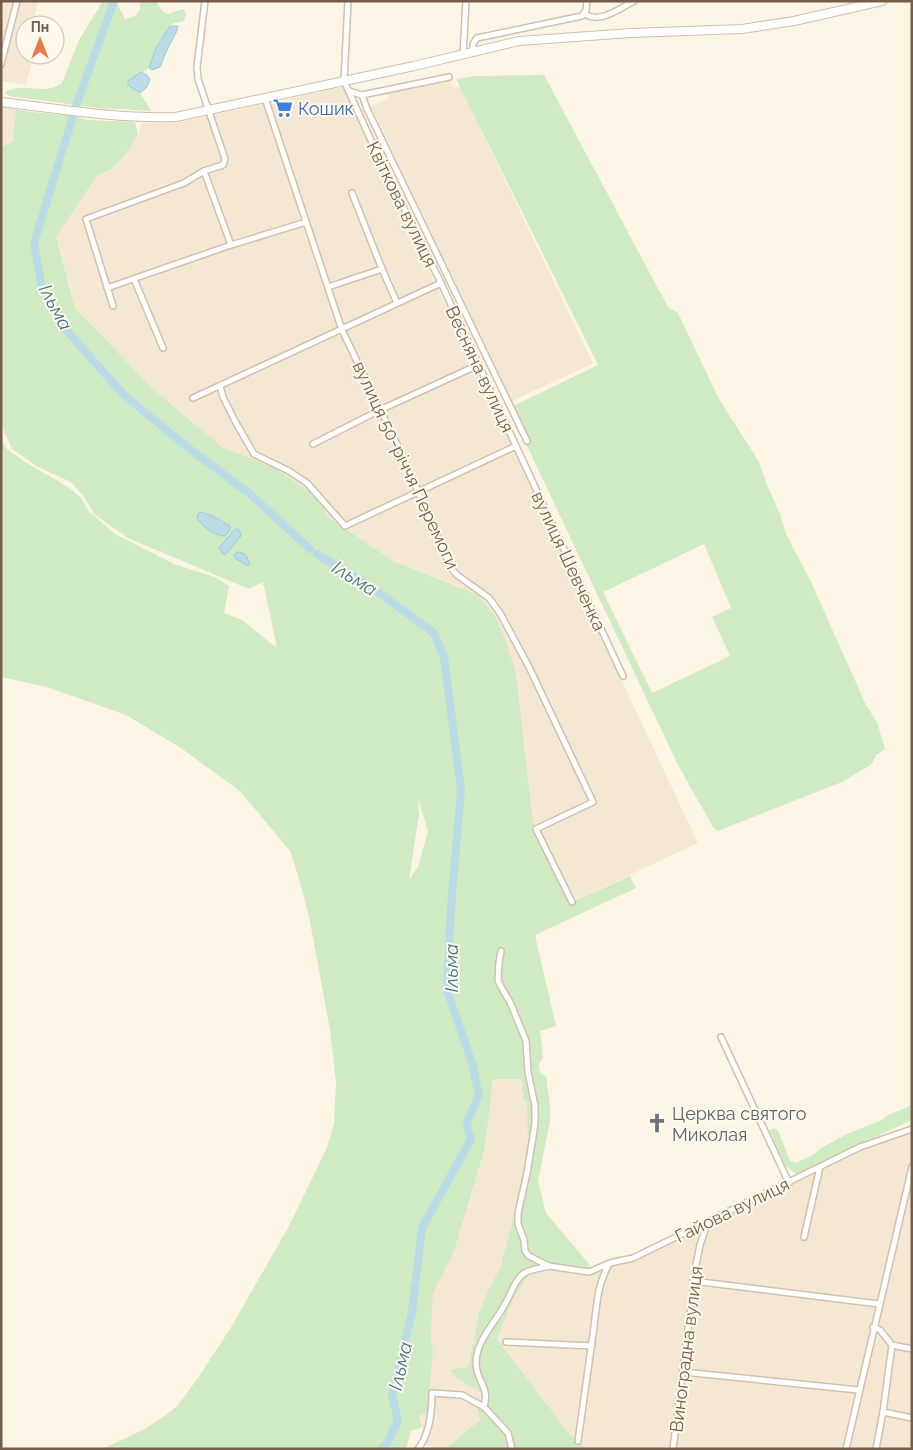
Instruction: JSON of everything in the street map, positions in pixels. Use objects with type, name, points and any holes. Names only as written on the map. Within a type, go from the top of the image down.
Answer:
[{"type":"street","points":[[1,64],[17,1]]},
{"type":"street","points":[[113,306],[86,219],[184,183],[204,171],[223,165],[225,159],[198,79],[197,67],[205,1]]},
{"type":"street","points":[[344,80],[348,1]]},
{"type":"street","points":[[463,56],[466,1]]},
{"type":"street","points":[[585,14],[587,1]]},
{"type":"street","points":[[473,53],[473,44],[478,38],[585,14],[594,17],[606,15],[634,1]]},
{"type":"street","points":[[1,102],[156,118],[176,117],[463,56],[519,41],[631,33],[742,29],[769,26],[882,1]]},
{"type":"street","points":[[349,91],[362,95],[449,78]]},
{"type":"street","name":"Квіткова вулиця","points":[[193,398],[440,283],[380,160],[344,80]]},
{"type":"street","points":[[362,95],[367,109],[528,440]]},
{"type":"street","name":"вулиця 50-річчя Перемоги","points":[[265,98],[342,330],[404,460],[451,568],[457,575],[489,598],[504,620],[530,667],[593,802],[536,829],[572,902]]},
{"type":"street","points":[[204,171],[231,245]]},
{"type":"street","points":[[352,194],[397,303]]},
{"type":"street","points":[[108,288],[231,245],[306,222]]},
{"type":"street","points":[[328,287],[382,269]]},
{"type":"street","points":[[134,279],[163,348]]},
{"type":"street","name":"Весняна вулиця","points":[[220,386],[223,397],[235,421],[254,454],[289,471],[307,483],[345,526],[516,446],[440,283]]},
{"type":"street","points":[[313,444],[380,410],[478,365]]},
{"type":"street","name":"вулиця Шевченка","points":[[516,446],[623,676]]},
{"type":"street","points":[[501,951],[498,963],[498,980],[510,1002],[526,1041],[528,1072],[535,1106],[535,1124],[527,1174],[518,1213],[518,1224],[528,1256],[549,1266]]},
{"type":"street","points":[[721,1037],[789,1183]]},
{"type":"street","name":"Гайова вулиця","points":[[549,1266],[590,1272],[610,1263],[633,1258],[860,1147],[912,1129]]},
{"type":"street","points":[[804,1237],[820,1167]]},
{"type":"street","points":[[846,1449],[858,1390],[912,1167]]},
{"type":"street","name":"Виноградна вулиця","points":[[673,1449],[693,1281],[700,1245],[708,1222]]},
{"type":"street","points":[[578,1441],[599,1287],[602,1276],[610,1263]]},
{"type":"street","points":[[484,1407],[487,1397],[486,1391],[476,1370],[479,1346],[506,1304],[513,1288],[525,1272],[549,1266]]},
{"type":"street","points":[[693,1281],[879,1304]]},
{"type":"street","points":[[874,1327],[880,1330],[892,1345],[912,1349]]},
{"type":"street","points":[[506,1342],[592,1346]]},
{"type":"street","points":[[876,1449],[892,1345]]},
{"type":"street","points":[[683,1372],[858,1390]]},
{"type":"street","points":[[418,1449],[423,1443],[432,1412],[432,1393],[462,1396],[484,1407],[508,1433],[512,1449]]},
{"type":"street","points":[[883,1412],[912,1418]]},
{"type":"shaded area","points":[[1,1],[17,1],[1,64]]},
{"type":"shaded area","points":[[18,1],[38,1],[35,15],[15,15],[15,65],[31,65],[26,85],[1,81],[1,71]]},
{"type":"shaded area","points":[[450,80],[454,88],[460,86],[593,363],[512,401],[371,107],[389,98],[387,92]]},
{"type":"shaded area","points":[[343,87],[698,843],[572,902],[533,822],[516,673],[478,595],[395,562],[328,517],[317,497],[275,468],[222,447],[154,390],[75,308],[56,237],[96,177],[113,168],[138,134],[142,123],[176,123]]},
{"type":"shaded area","points":[[1,102],[18,104],[13,141],[1,147]]},
{"type":"shaded area","points":[[493,1079],[521,1079],[523,1099],[527,1101],[528,1143],[522,1187],[500,1268],[488,1291],[473,1339],[468,1367],[450,1370],[457,1378],[487,1397],[480,1420],[445,1449],[436,1449],[423,1443],[419,1416],[432,1412],[430,1391],[433,1351],[431,1337],[433,1293],[454,1252],[485,1149]]},
{"type":"shaded area","points":[[912,1130],[912,1449],[586,1449],[568,1432],[497,1339],[513,1299],[529,1275],[547,1269],[589,1274],[636,1259],[876,1140]]},
{"type":"green space","points":[[103,1],[116,1],[125,19],[135,16],[140,9],[140,1],[156,1],[162,11],[168,14],[183,9],[186,13],[184,21],[170,26],[156,48],[149,68],[128,81],[128,85],[140,93],[151,111],[98,108],[9,96],[5,92],[19,88],[47,89],[62,83],[79,40]]},
{"type":"green space","points":[[544,75],[668,307],[678,313],[719,399],[759,462],[786,534],[811,582],[866,705],[877,722],[885,749],[876,755],[872,764],[842,782],[718,831],[713,827],[678,765],[509,408],[598,365],[456,79],[475,76]],"holes":[[[704,544],[731,608],[712,617],[730,656],[652,693],[603,592]]]},
{"type":"green space","points":[[16,110],[72,115],[87,120],[135,122],[138,134],[126,154],[113,168],[96,177],[56,237],[75,308],[154,390],[222,447],[275,468],[317,497],[328,517],[395,562],[478,595],[495,616],[516,673],[533,822],[572,902],[630,876],[636,888],[535,935],[556,1026],[540,1031],[543,1057],[539,1064],[540,1073],[546,1076],[550,1121],[538,1181],[546,1213],[589,1264],[589,1274],[547,1269],[529,1275],[513,1299],[497,1339],[568,1432],[586,1449],[445,1449],[480,1420],[477,1404],[484,1407],[487,1397],[457,1378],[449,1370],[468,1367],[479,1314],[500,1268],[522,1187],[528,1143],[527,1101],[523,1099],[521,1079],[493,1079],[485,1148],[454,1252],[433,1293],[431,1337],[433,1351],[430,1391],[432,1393],[432,1412],[419,1416],[422,1427],[411,1431],[406,1449],[102,1449],[145,1429],[178,1405],[230,1329],[288,1228],[326,1150],[334,1124],[336,1082],[330,1030],[309,916],[290,851],[241,792],[181,748],[126,715],[47,687],[1,677],[1,440],[7,449],[25,462],[68,487],[81,498],[89,511],[115,534],[176,565],[215,577],[229,586],[224,613],[242,620],[277,648],[263,582],[249,589],[128,538],[94,514],[85,498],[71,482],[38,467],[12,449],[4,432],[1,419],[1,147],[13,141]],"holes":[[[213,516],[230,526],[221,536],[200,523]],[[418,799],[428,831],[418,867],[409,880],[419,814]]]},
{"type":"green space","points":[[912,1105],[912,1120],[796,1174],[786,1166],[769,1130],[774,1128],[778,1130],[790,1161],[796,1163],[847,1134]]},
{"type":"water","points":[[170,26],[178,26],[177,31],[160,67],[152,70],[149,68],[156,48]]},
{"type":"water","points":[[141,72],[150,79],[147,87],[140,93],[128,85],[128,81]]},
{"type":"water","points":[[201,512],[213,516],[230,526],[230,530],[225,536],[209,530],[197,518]]},
{"type":"water","points":[[235,529],[239,529],[241,536],[225,555],[219,548]]},
{"type":"water","points":[[237,552],[245,554],[250,563],[248,566],[236,559],[234,555]]},
{"type":"waterway","name":"Ільма","points":[[114,1],[77,103],[34,243],[42,289],[68,332],[123,394],[187,447],[250,494],[310,549]]},
{"type":"waterway","name":"Ільма","points":[[317,554],[371,587],[434,633],[444,657],[461,790],[451,907],[447,990],[472,1063],[479,1095],[468,1120],[467,1126],[471,1139],[422,1228],[412,1312],[392,1395],[398,1420],[388,1442],[381,1449]]},
{"type":"place","name":"Кошик","points":[[283,108]]},
{"type":"place","name":"Церква святого Миколая","points":[[657,1123]]}]
